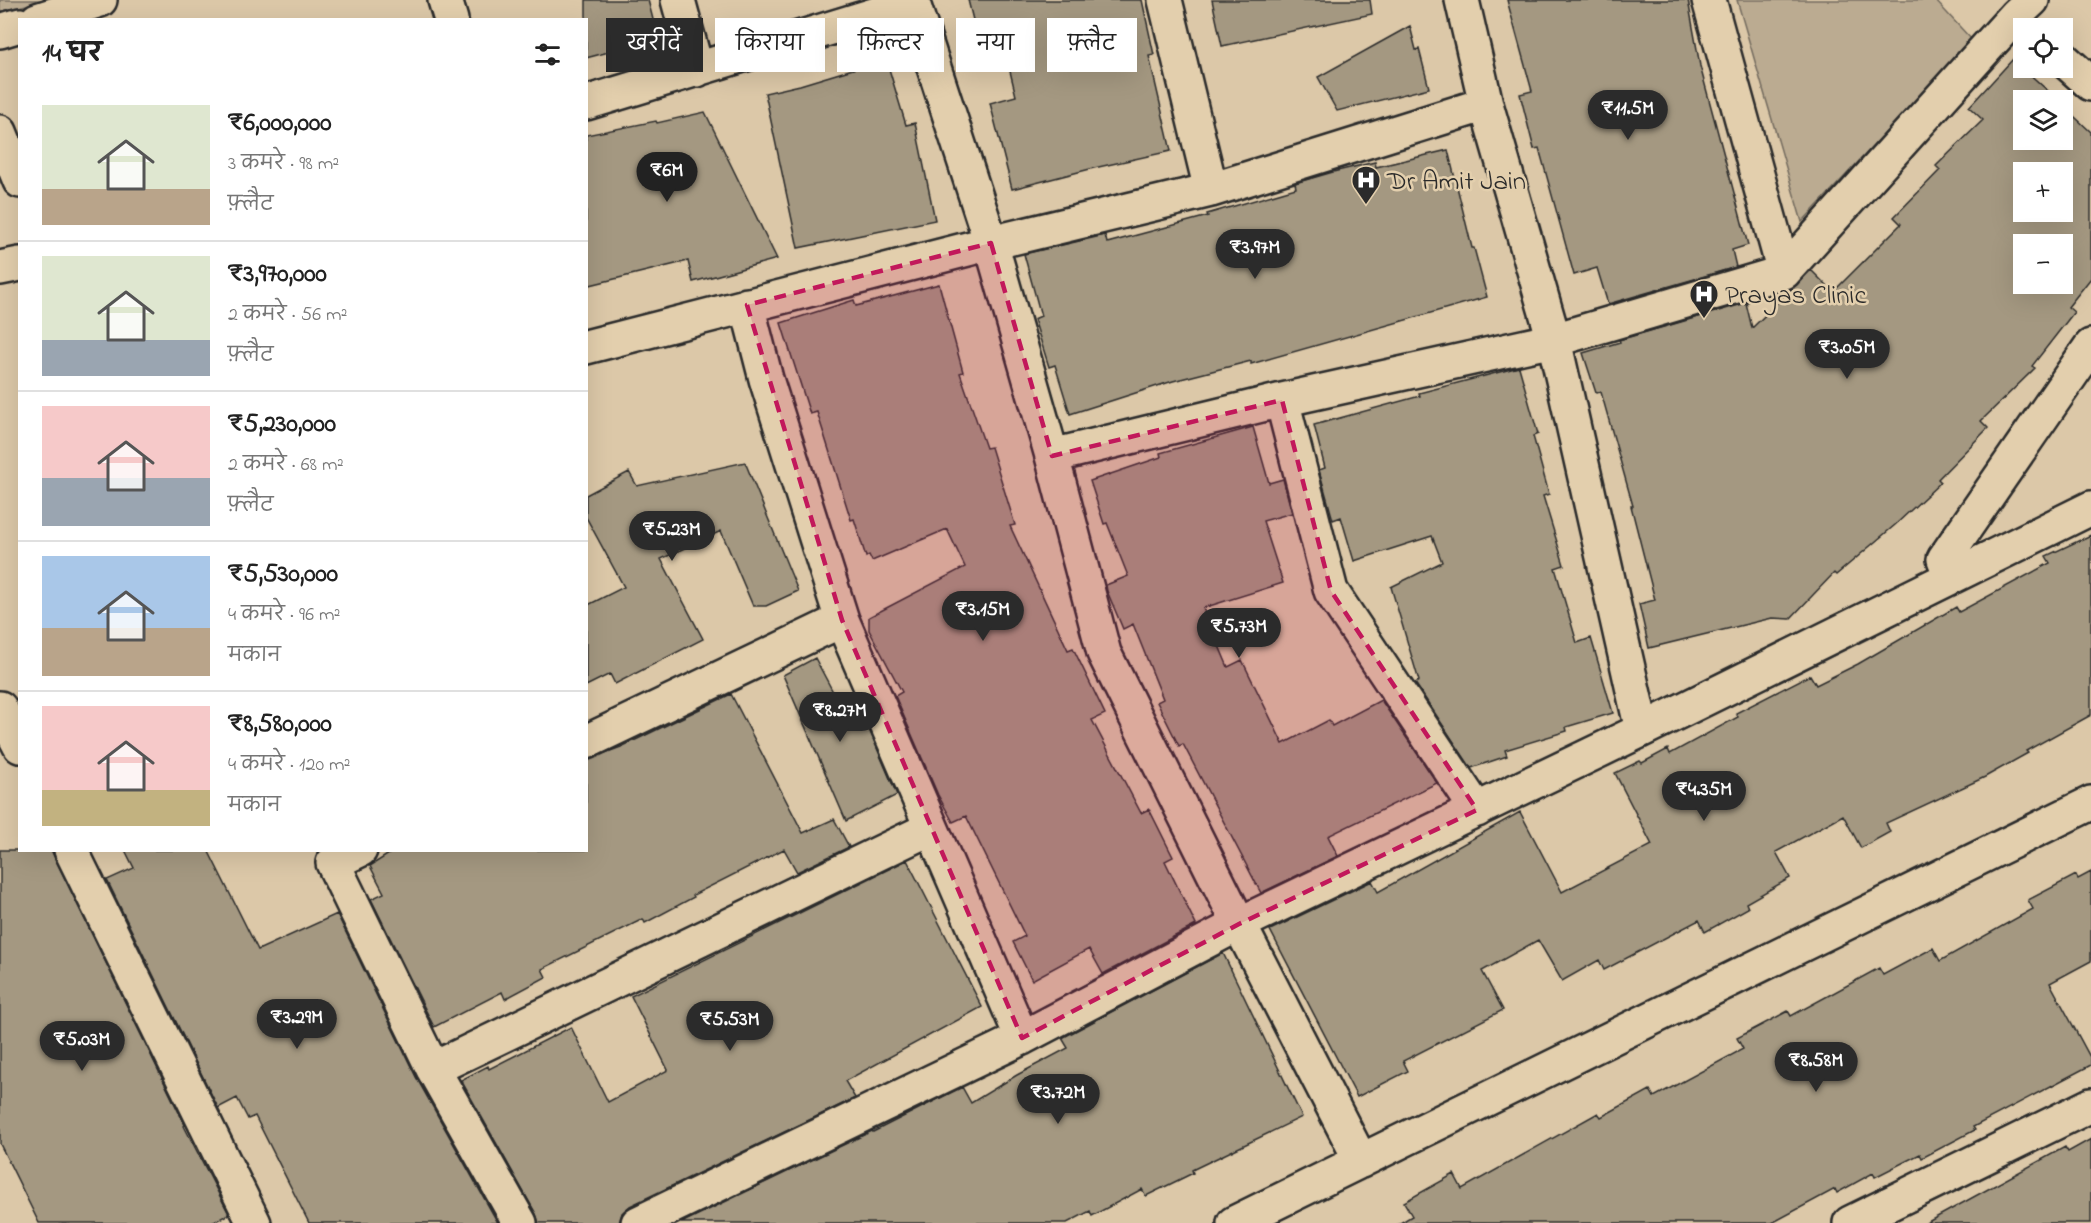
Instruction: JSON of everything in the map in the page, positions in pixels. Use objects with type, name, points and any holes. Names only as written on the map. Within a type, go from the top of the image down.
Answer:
[{"type":"street","points":[[43,18],[100,0]]},
{"type":"street","points":[[445,0],[450,18]]},
{"type":"street","points":[[678,0],[683,18]]},
{"type":"street","points":[[1165,0],[1211,189]]},
{"type":"street","points":[[1462,0],[1486,104],[1554,340],[1642,730]]},
{"type":"street","points":[[1709,0],[1784,272]]},
{"type":"street","points":[[703,68],[913,2],[991,243],[1052,456],[1104,653],[1239,924],[1361,1161]]},
{"type":"street","points":[[1052,456],[1282,400],[1554,340],[1784,272],[2020,11]]},
{"type":"street","points":[[0,31],[18,26]]},
{"type":"street","points":[[2073,68],[2091,84]]},
{"type":"street","points":[[588,102],[690,72]]},
{"type":"street","points":[[588,345],[1211,189],[1486,104]]},
{"type":"street","points":[[0,132],[18,177]]},
{"type":"street","points":[[0,268],[18,264]]},
{"type":"street","points":[[747,305],[766,379],[842,620],[1022,1038]]},
{"type":"street","points":[[1951,577],[1944,559],[2089,352]]},
{"type":"street","points":[[1282,400],[1331,591],[1477,810]]},
{"type":"street","points":[[638,1223],[1022,1038],[1239,924],[1642,730],[2091,508]]},
{"type":"street","points":[[588,741],[842,620]]},
{"type":"street","points":[[0,708],[18,743]]},
{"type":"street","points":[[0,757],[18,748]]},
{"type":"street","points":[[1234,1223],[2091,803]]},
{"type":"street","points":[[433,1069],[931,828]]},
{"type":"street","points":[[72,852],[254,1223]]},
{"type":"street","points":[[356,852],[333,863],[433,1069],[520,1223]]},
{"type":"street","points":[[1850,1223],[2091,1105]]},
{"type":"highlighted area","points":[[991,243],[1052,456],[1282,400],[1331,591],[1477,810],[1239,924],[1022,1038],[842,620],[747,305]]},
{"type":"shaded area","points":[[0,0],[45,0],[0,12]]},
{"type":"shaded area","points":[[1737,0],[1935,0],[1972,40],[1802,222]]},
{"type":"building","points":[[586,0],[648,0],[653,18],[606,18],[606,53],[588,57],[588,18],[586,18]]},
{"type":"building","points":[[968,0],[1142,0],[1154,55],[1149,56],[1171,151],[1012,189],[990,103],[1016,96],[1010,72],[1035,72],[1035,18],[972,18]]},
{"type":"building","points":[[1212,0],[1370,0],[1372,14],[1222,46]]},
{"type":"building","points":[[1507,0],[1688,0],[1700,66],[1748,245],[1732,250],[1736,267],[1608,304],[1597,268],[1574,275],[1539,148],[1534,149],[1520,94],[1532,91]]},
{"type":"building","points":[[1410,26],[1416,50],[1419,49],[1429,88],[1337,111],[1318,77]]},
{"type":"building","points":[[2013,59],[2013,78],[2034,78],[2047,90],[2013,90],[2013,150],[2073,150],[2073,115],[2091,132],[2091,278],[2068,307],[2074,312],[2032,366],[2035,368],[1981,421],[1988,428],[1938,479],[1941,482],[1895,525],[1836,575],[1834,573],[1790,619],[1772,618],[1649,648],[1639,604],[1655,600],[1631,506],[1633,506],[1601,392],[1596,393],[1583,353],[1620,342],[1619,340],[1746,303],[1752,328],[1811,270],[1833,292],[1901,224],[1894,217],[1940,170],[1936,166],[1983,120],[1969,107]]},
{"type":"building","points":[[843,72],[890,72],[906,125],[915,123],[935,220],[798,248],[765,93]]},
{"type":"building","points":[[705,112],[777,259],[693,282],[688,261],[588,286],[588,135],[656,121],[657,123]]},
{"type":"building","points":[[1448,150],[1472,248],[1474,248],[1487,297],[1251,364],[1251,361],[1173,381],[1070,414],[1055,365],[1049,367],[1034,319],[1041,316],[1024,254],[1105,235],[1107,243],[1208,216],[1207,214],[1296,188],[1295,183],[1333,172],[1375,162],[1376,167]]},
{"type":"building","points":[[939,284],[963,372],[960,373],[986,448],[991,447],[1015,525],[1010,526],[1068,650],[1073,648],[1105,714],[1092,720],[1141,813],[1149,809],[1173,857],[1165,861],[1196,925],[1103,974],[1089,949],[1032,980],[1013,942],[1025,936],[966,816],[953,822],[938,795],[895,696],[902,692],[869,630],[869,617],[965,567],[947,529],[872,561],[869,555],[866,557],[854,519],[851,520],[817,412],[810,414],[781,323],[854,300],[856,306]]},
{"type":"building","points":[[1519,367],[1538,434],[1533,436],[1549,494],[1543,496],[1564,565],[1555,568],[1577,643],[1591,638],[1613,713],[1566,727],[1567,731],[1505,750],[1507,756],[1471,768],[1415,683],[1419,681],[1391,587],[1442,562],[1432,536],[1354,561],[1341,517],[1333,520],[1319,470],[1325,468],[1314,425],[1420,396],[1419,393]]},
{"type":"building","points":[[1253,427],[1269,483],[1283,479],[1292,513],[1263,521],[1283,583],[1203,608],[1228,667],[1242,660],[1283,744],[1329,720],[1332,726],[1381,700],[1437,783],[1328,836],[1338,856],[1261,893],[1183,744],[1179,746],[1157,702],[1163,699],[1133,624],[1123,629],[1107,591],[1106,585],[1128,576],[1107,523],[1104,524],[1090,481],[1161,457],[1160,453]]},
{"type":"building","points":[[745,462],[798,591],[766,606],[753,606],[721,531],[661,559],[703,639],[615,684],[610,674],[588,685],[588,605],[624,587],[588,521],[588,494],[629,472],[637,486]]},
{"type":"building","points":[[2091,535],[2091,715],[1985,777],[1886,823],[1890,832],[1861,848],[1843,815],[1776,852],[1790,878],[1746,903],[1748,908],[1705,932],[1699,920],[1604,970],[1599,960],[1562,981],[1538,940],[1482,971],[1503,1010],[1403,1061],[1408,1071],[1357,1097],[1270,930],[1372,881],[1378,892],[1520,812],[1562,892],[1652,845],[1615,773],[1640,761],[1642,763],[1668,749],[1670,754],[1738,717],[1736,713],[1810,675],[1816,685],[1858,664],[1956,607],[1959,612],[2050,563],[2046,556]]},
{"type":"building","points":[[815,658],[848,720],[862,713],[897,795],[846,821],[783,675]]},
{"type":"building","points":[[731,694],[803,833],[834,819],[849,847],[797,872],[784,849],[693,895],[694,897],[645,923],[643,919],[542,969],[546,977],[505,999],[502,992],[434,1027],[371,899],[384,893],[370,866],[392,852],[588,852],[588,759],[621,747]]},
{"type":"building","points":[[0,850],[52,852],[229,1214],[212,1223],[39,1223],[0,1144]]},
{"type":"building","points":[[126,852],[209,852],[258,950],[337,914],[416,1077],[498,1223],[309,1223],[255,1116],[248,1119],[237,1098],[218,1108],[107,880],[134,868]]},
{"type":"building","points":[[907,860],[982,1007],[845,1081],[855,1098],[630,1206],[622,1213],[619,1223],[539,1223],[461,1080],[488,1066],[489,1069],[571,1027],[608,1102],[668,1070],[631,996]]},
{"type":"building","points":[[2091,872],[2091,961],[2050,983],[2091,1059],[2091,1065],[1973,1127],[1975,1130],[1922,1158],[1920,1154],[1875,1177],[1873,1173],[1837,1193],[1835,1189],[1772,1223],[1400,1223],[1412,1216],[1404,1202],[1454,1174],[1462,1189],[1598,1113],[1601,1117],[1650,1090],[1654,1097],[1743,1049],[1737,1038],[1788,1011],[1791,1016],[1879,968],[1883,975],[1933,948],[1940,961],[2033,909],[2028,900],[2076,875],[2078,879]]},
{"type":"building","points":[[1223,953],[1302,1117],[1192,1170],[1193,1173],[1146,1196],[1142,1189],[1092,1216],[1090,1211],[1067,1223],[681,1223],[962,1087],[971,1103],[1068,1048],[1062,1038]]},
{"type":"building","points":[[2091,1139],[2091,1223],[1926,1223],[2065,1147],[2068,1152]]},
{"type":"place","name":"Dr Amit Jain","points":[[1366,206]]},
{"type":"place","name":"Prayas Clinic","points":[[1704,320]]}]
